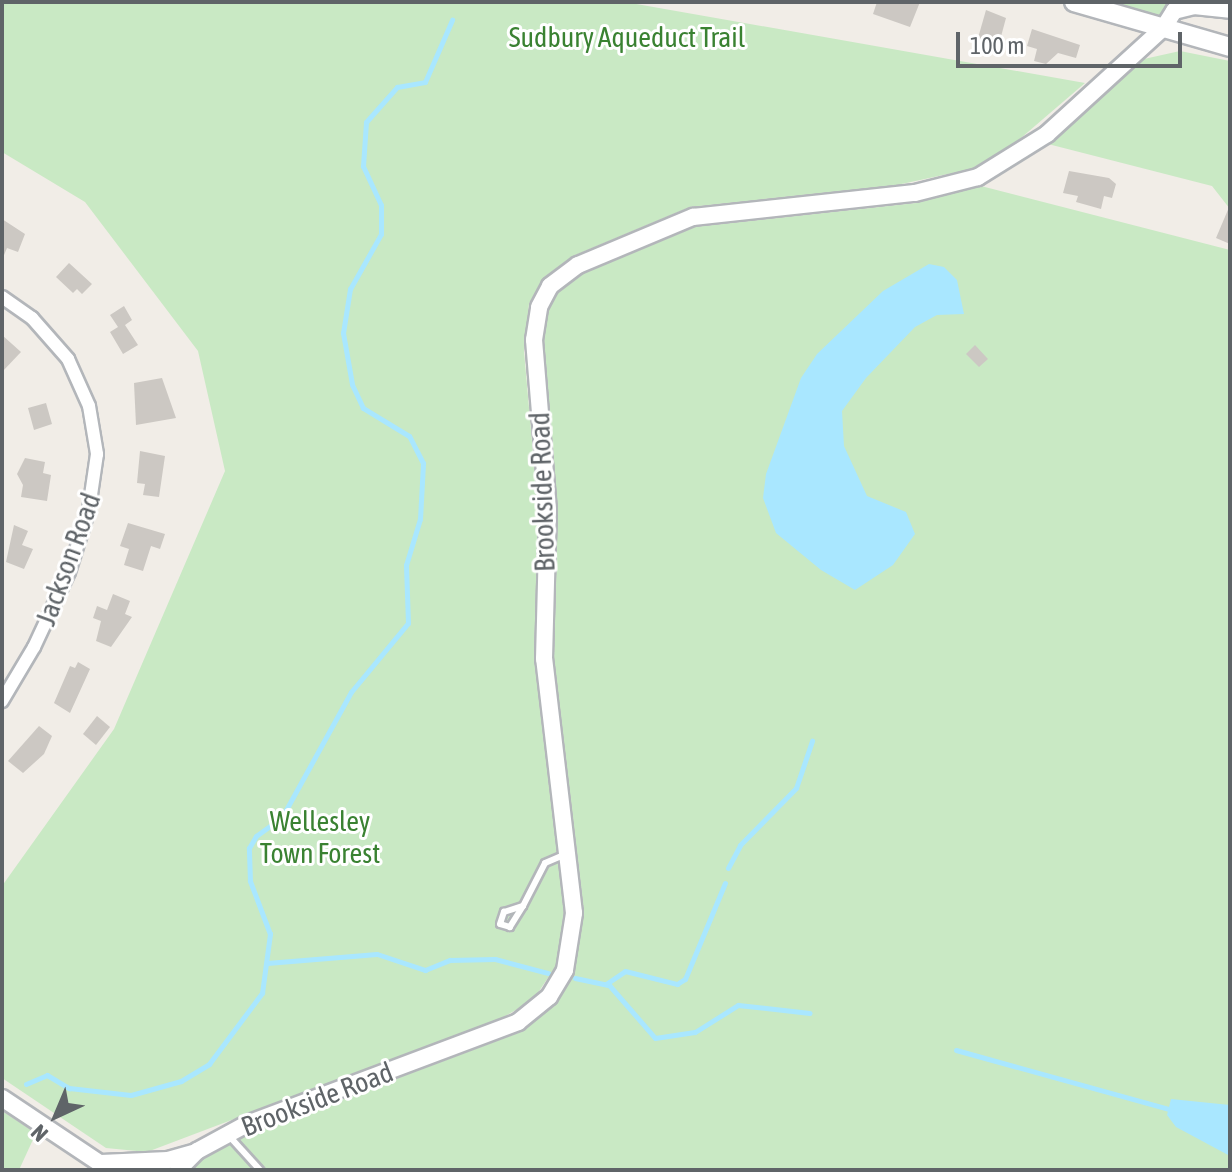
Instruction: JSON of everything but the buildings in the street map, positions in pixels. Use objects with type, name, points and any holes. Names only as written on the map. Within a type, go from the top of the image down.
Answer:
[{"type":"main road","points":[[1074,2],[1230,47]]},
{"type":"street","name":"Brookside Road","points":[[105,1167],[168,1160],[197,1151],[227,1133],[506,1027],[535,1011],[556,988],[571,953],[574,913],[544,659],[548,510],[534,340],[539,307],[550,286],[578,265],[693,217],[898,196],[978,177],[1036,143],[1164,27],[1223,9]]},
{"type":"street","name":"Jackson Road","points":[[2,297],[32,318],[68,359],[89,406],[97,454],[89,509],[69,572],[40,638],[2,701]]},
{"type":"street","points":[[2,1098],[105,1167]]},
{"type":"street","name":"Brookside Road","points":[[178,1170],[197,1151]]},
{"type":"lane","points":[[523,906],[545,863],[567,855]]},
{"type":"lane","points":[[227,1133],[260,1170]]},
{"type":"green space","name":"Wellesley Town Forest","points":[[2,2],[625,2],[1085,83],[1007,150],[971,169],[897,185],[690,207],[573,256],[542,280],[529,304],[524,351],[538,510],[534,659],[564,913],[556,966],[533,1000],[502,1018],[147,1152],[106,1148],[2,1078],[2,886],[114,729],[225,471],[198,351],[85,202],[2,152]]},
{"type":"green space","points":[[1107,2],[1230,2],[1161,18]]},
{"type":"green space","points":[[1180,51],[1230,61],[1230,209],[1212,186],[1048,144],[1144,59]]},
{"type":"green space","points":[[981,186],[1230,250],[1230,1170],[191,1170],[201,1158],[249,1134],[523,1031],[556,1004],[574,974],[584,912],[554,658],[558,510],[544,340],[548,310],[558,292],[582,274],[695,227],[916,203]]},
{"type":"green space","points":[[2,1111],[36,1133],[19,1170],[2,1170]]},
{"type":"water","points":[[929,264],[944,267],[957,280],[964,314],[937,315],[915,327],[866,378],[842,411],[844,446],[867,496],[906,512],[915,534],[893,565],[855,590],[821,570],[776,533],[763,498],[766,474],[801,378],[817,354],[883,291]]},
{"type":"water","points":[[1171,1099],[1230,1105],[1230,1156],[1176,1127],[1167,1115]]},
{"type":"waterway","points":[[26,1084],[47,1075],[69,1088],[131,1095],[181,1081],[209,1064],[262,993],[270,934],[250,881],[249,848],[256,836],[282,817],[351,692],[408,623],[406,565],[420,519],[423,463],[409,436],[363,408],[352,384],[343,333],[350,289],[381,234],[381,205],[363,166],[366,122],[397,87],[425,82],[452,20]]},
{"type":"waterway","points":[[728,868],[740,845],[796,788],[812,741]]},
{"type":"waterway","points":[[606,984],[625,971],[677,984],[685,979],[725,883]]},
{"type":"waterway","points":[[267,963],[377,954],[425,970],[450,960],[495,959],[548,973]]},
{"type":"waterway","points":[[575,978],[609,985],[655,1038],[695,1032],[738,1005],[810,1013]]},
{"type":"waterway","points":[[956,1050],[1172,1110]]},
{"type":"park label","name":"Sudbury Aqueduct Trail","points":[[627,37]]}]
